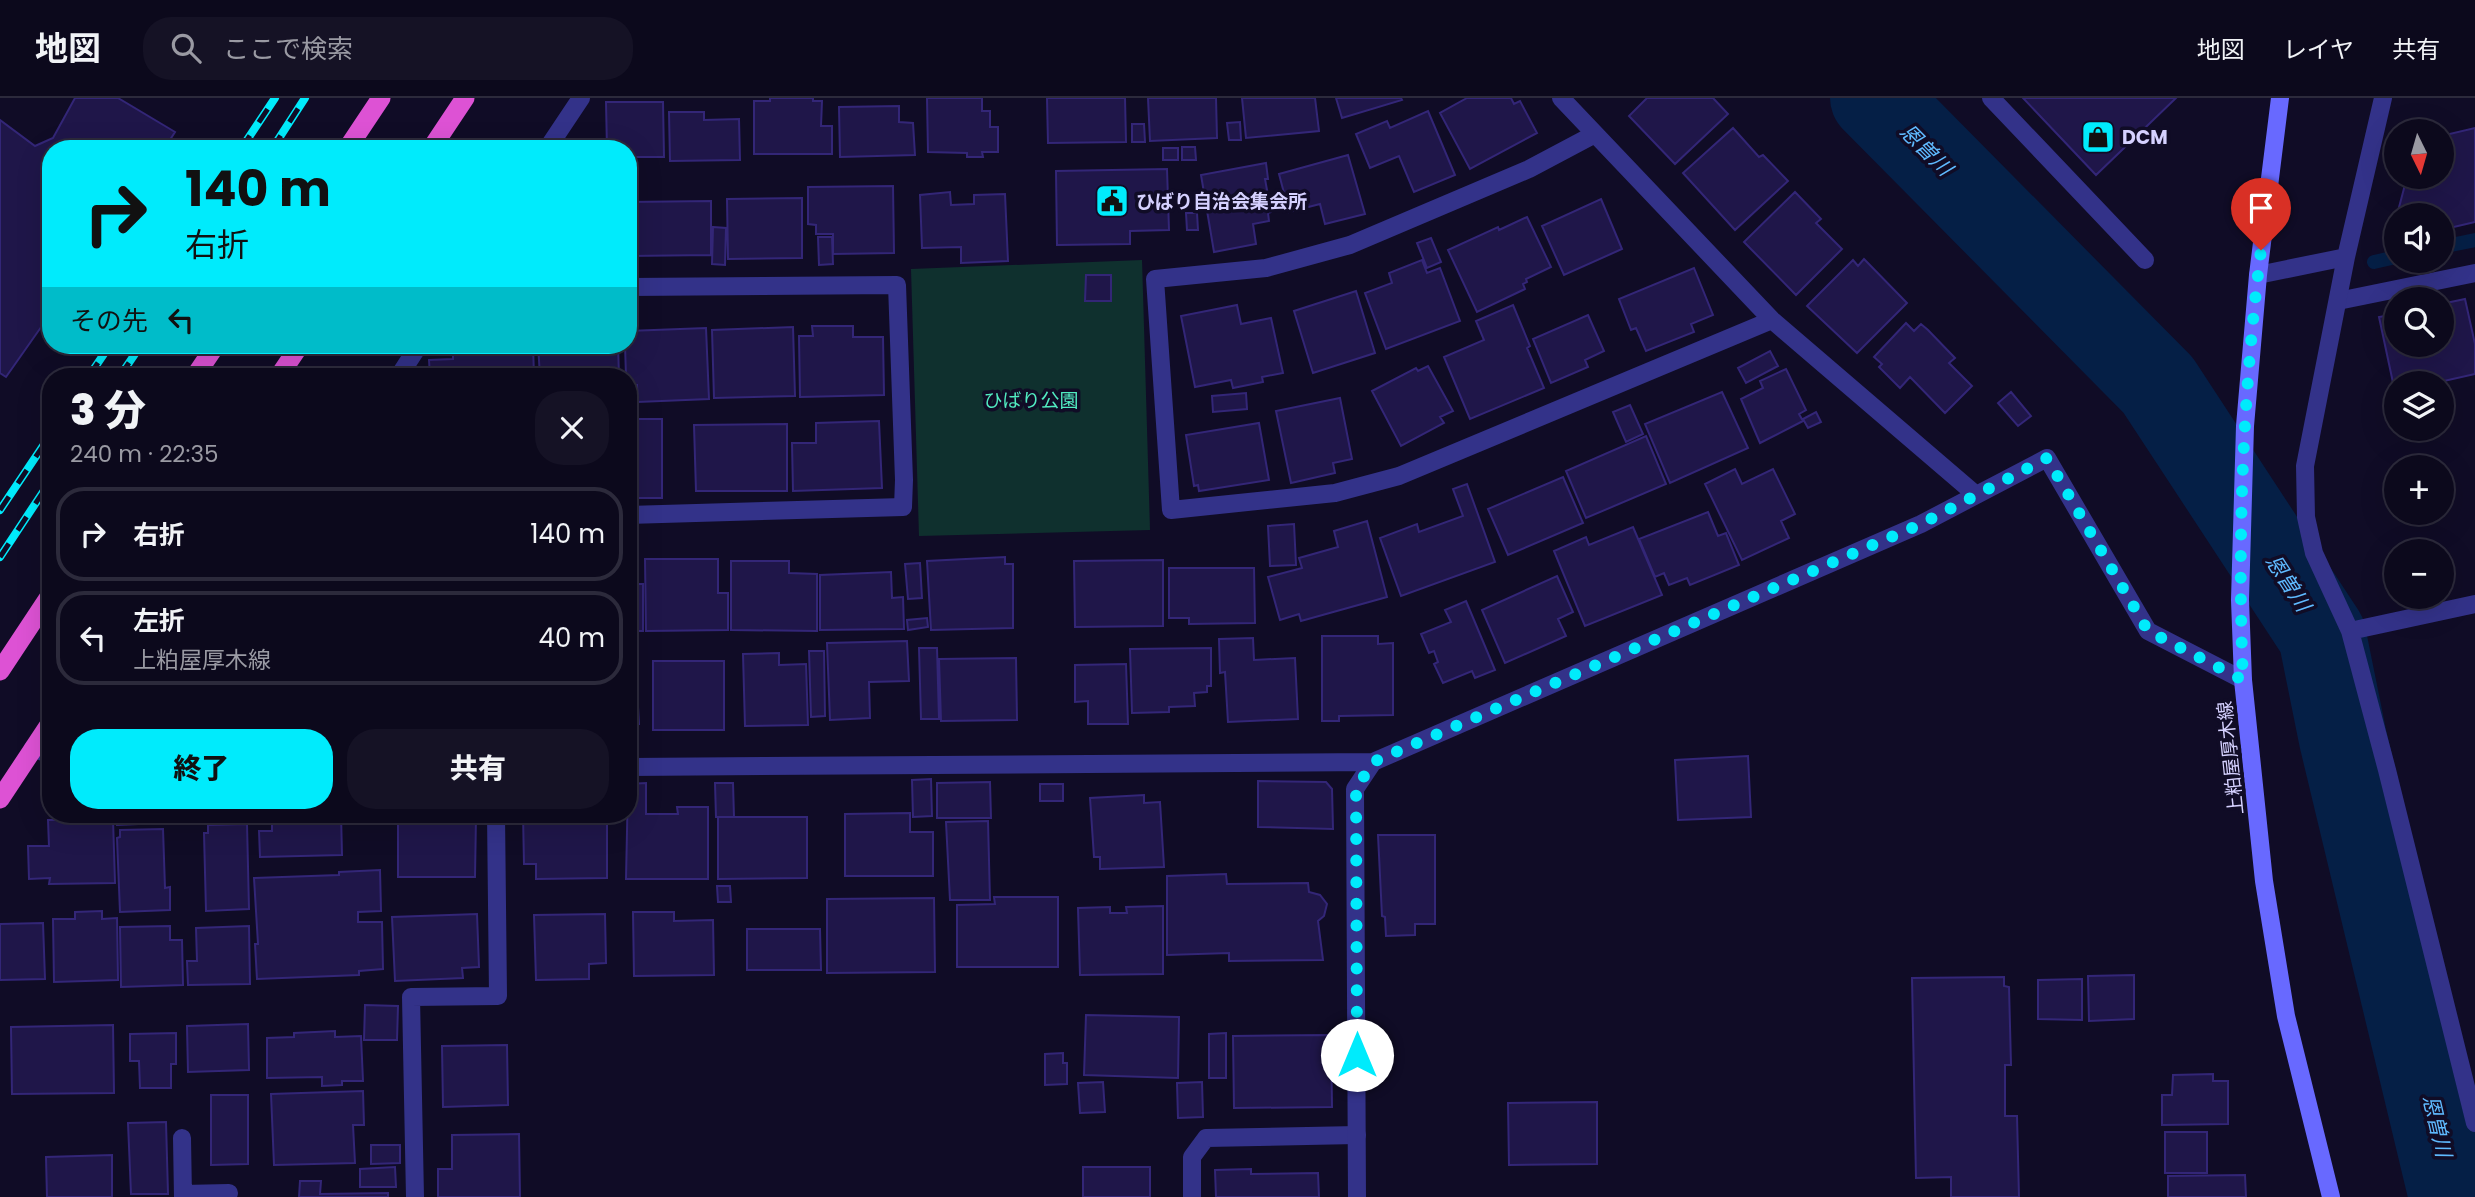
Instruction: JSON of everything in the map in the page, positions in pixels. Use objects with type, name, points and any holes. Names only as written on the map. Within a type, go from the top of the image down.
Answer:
[{"type":"highway","points":[[353,140],[381,98]]},
{"type":"highway","points":[[437,140],[465,98]]},
{"type":"highway","points":[[0,671],[42,608]]},
{"type":"highway","points":[[0,799],[42,751]]},
{"type":"main road","name":"上粕屋厚木線","points":[[2280,98],[2258,275],[2245,426],[2240,600],[2243,680],[2264,881],[2286,1016],[2331,1197]]},
{"type":"street","points":[[553,140],[581,98]]},
{"type":"street","points":[[1561,98],[1772,320],[1975,494]]},
{"type":"street","points":[[1991,98],[2146,260]]},
{"type":"street","points":[[2383,98],[2346,257],[2305,466],[2306,517],[2314,553],[2350,631],[2475,1123]]},
{"type":"street","points":[[1595,134],[1529,170],[1350,245],[1266,268],[1155,279],[1171,510],[1335,493],[1399,476],[1772,320]]},
{"type":"street","points":[[2258,275],[2346,257]]},
{"type":"street","points":[[2338,301],[2475,273]]},
{"type":"street","points":[[637,287],[897,285],[904,480],[903,507],[637,515]]},
{"type":"street","points":[[637,766],[1373,762],[1921,524],[2047,458],[2148,631],[2243,680]]},
{"type":"street","points":[[2350,631],[2475,604]]},
{"type":"street","points":[[1357,1197],[1356,789],[1373,762]]},
{"type":"street","points":[[415,1197],[411,997],[498,996],[496,823]]},
{"type":"street","points":[[1192,1197],[1192,1157],[1206,1138],[1357,1135]]},
{"type":"street","points":[[182,1138],[183,1195],[229,1193]]},
{"type":"green space","name":"ひばり公園","points":[[1142,260],[1150,530],[919,536],[911,269]]},
{"type":"building","points":[[75,98],[118,98],[175,132],[170,140],[48,140],[53,138]]},
{"type":"building","points":[[770,98],[813,98],[813,101],[822,101],[821,126],[832,126],[832,154],[754,154],[754,101],[770,101]]},
{"type":"building","points":[[927,98],[982,98],[982,111],[990,111],[990,127],[998,127],[998,152],[982,152],[983,157],[967,157],[967,153],[928,152]]},
{"type":"building","points":[[1047,98],[1125,98],[1126,142],[1048,143]]},
{"type":"building","points":[[1148,98],[1216,98],[1217,138],[1150,141]]},
{"type":"building","points":[[1242,98],[1315,98],[1319,131],[1246,138]]},
{"type":"building","points":[[1336,98],[1401,98],[1402,100],[1342,118]]},
{"type":"building","points":[[1467,98],[1511,98],[1514,104],[1520,101],[1537,133],[1470,169],[1440,113]]},
{"type":"building","points":[[1647,98],[1713,98],[1728,114],[1675,164],[1629,116]]},
{"type":"building","name":"DCM","points":[[2023,98],[2176,98],[2096,175]]},
{"type":"building","points":[[606,102],[663,102],[664,157],[637,157],[637,140],[607,140]]},
{"type":"building","points":[[899,106],[899,122],[913,123],[915,155],[840,157],[839,107]]},
{"type":"building","points":[[1428,111],[1455,175],[1414,192],[1399,156],[1370,168],[1356,134],[1387,121],[1390,128]]},
{"type":"building","points":[[669,112],[704,112],[704,120],[739,119],[740,160],[670,161]]},
{"type":"building","points":[[0,120],[35,146],[42,143],[42,326],[6,377],[0,373]]},
{"type":"building","points":[[1240,122],[1241,140],[1229,140],[1227,123]]},
{"type":"building","points":[[1132,124],[1144,124],[1145,142],[1132,142]]},
{"type":"building","points":[[1733,128],[1759,157],[1763,155],[1788,181],[1735,230],[1683,173]]},
{"type":"building","points":[[2475,128],[2475,222],[2454,227],[2454,203],[2400,203],[2404,189],[2454,189],[2454,133]]},
{"type":"building","points":[[1182,147],[1195,147],[1196,160],[1182,160]]},
{"type":"building","points":[[1163,148],[1178,148],[1178,160],[1163,160]]},
{"type":"building","points":[[1348,155],[1365,214],[1325,224],[1320,204],[1289,212],[1279,174]]},
{"type":"building","points":[[1266,163],[1268,179],[1265,179],[1271,212],[1268,213],[1269,221],[1253,224],[1256,244],[1214,252],[1201,175]]},
{"type":"building","name":"ひばり自治会集会所","points":[[1167,169],[1169,230],[1130,231],[1130,244],[1057,245],[1056,171]]},
{"type":"building","points":[[893,186],[894,253],[833,254],[833,234],[816,234],[816,225],[808,224],[808,187]]},
{"type":"building","points":[[950,192],[951,205],[974,204],[974,195],[1005,194],[1008,261],[961,263],[961,247],[922,248],[920,195]]},
{"type":"building","points":[[1795,192],[1821,219],[1816,223],[1842,249],[1796,295],[1744,242]]},
{"type":"building","points":[[802,198],[802,258],[728,259],[727,199]]},
{"type":"building","points":[[1601,199],[1622,249],[1564,275],[1542,226]]},
{"type":"building","points":[[711,201],[711,255],[637,256],[637,202]]},
{"type":"building","points":[[1186,213],[1197,213],[1198,230],[1187,230]]},
{"type":"building","points":[[1527,217],[1551,267],[1526,279],[1527,282],[1523,284],[1525,289],[1477,312],[1448,250]]},
{"type":"building","points":[[713,227],[726,228],[725,265],[712,264]]},
{"type":"building","points":[[818,237],[832,237],[833,264],[819,265]]},
{"type":"building","points":[[1431,238],[1441,262],[1427,268],[1417,243]]},
{"type":"building","points":[[1864,259],[1907,303],[1857,353],[1807,306],[1853,260],[1858,266]]},
{"type":"building","points":[[1422,260],[1427,273],[1440,268],[1460,321],[1386,349],[1365,293],[1392,283],[1389,273]]},
{"type":"building","points":[[1694,268],[1713,315],[1691,324],[1694,332],[1646,351],[1636,328],[1631,330],[1619,299]]},
{"type":"building","points":[[1086,275],[1111,275],[1111,301],[1085,301]]},
{"type":"building","points":[[1356,291],[1375,353],[1313,373],[1294,311]]},
{"type":"building","points":[[2465,299],[2475,344],[2475,374],[2454,379],[2454,371],[2391,371],[2388,357],[2454,357],[2454,301]]},
{"type":"building","points":[[1237,305],[1241,324],[1271,318],[1283,373],[1262,377],[1263,382],[1233,388],[1231,380],[1195,387],[1181,316]]},
{"type":"building","points":[[1513,305],[1544,388],[1470,419],[1444,357],[1484,340],[1476,321]]},
{"type":"building","points":[[1588,315],[1604,351],[1585,360],[1588,367],[1551,383],[1533,339]]},
{"type":"building","points":[[2384,316],[2384,340],[2379,317]]},
{"type":"building","points":[[1906,323],[1914,331],[1921,324],[1928,330],[1955,358],[1949,363],[1972,386],[1945,413],[1910,377],[1900,388],[1879,367],[1882,364],[1874,357]]},
{"type":"building","points":[[812,326],[853,326],[853,337],[883,337],[884,395],[800,397],[799,336],[813,336]]},
{"type":"building","points":[[793,327],[795,396],[714,398],[712,330]]},
{"type":"building","points":[[706,328],[709,399],[638,402],[637,368],[626,368],[625,354],[637,354],[637,331]]},
{"type":"building","points":[[1770,351],[1778,366],[1746,383],[1738,368]]},
{"type":"building","points":[[453,354],[533,354],[534,368],[430,368],[429,360],[453,359]]},
{"type":"building","points":[[539,354],[618,354],[619,368],[539,368]]},
{"type":"building","points":[[1428,366],[1453,411],[1440,417],[1444,423],[1401,446],[1372,391],[1416,368],[1418,371]]},
{"type":"building","points":[[1786,369],[1806,410],[1799,414],[1803,421],[1760,443],[1741,399],[1763,388],[1760,381]]},
{"type":"building","points":[[1722,392],[1748,448],[1670,483],[1645,424]]},
{"type":"building","points":[[2011,392],[2031,416],[2018,426],[1998,403]]},
{"type":"building","points":[[1246,393],[1247,409],[1213,412],[1212,396]]},
{"type":"building","points":[[1340,398],[1352,459],[1333,463],[1335,473],[1291,483],[1276,411]]},
{"type":"building","points":[[1630,405],[1643,434],[1626,442],[1613,412]]},
{"type":"building","points":[[1816,412],[1821,422],[1808,428],[1803,419]]},
{"type":"building","points":[[637,419],[662,419],[662,498],[637,498]]},
{"type":"building","points":[[879,421],[882,488],[793,491],[792,443],[816,443],[816,423]]},
{"type":"building","points":[[1259,423],[1269,480],[1199,491],[1198,485],[1194,486],[1186,435]]},
{"type":"building","points":[[787,424],[787,491],[696,491],[694,425]]},
{"type":"building","points":[[1646,436],[1666,484],[1586,518],[1566,471]]},
{"type":"building","points":[[1735,469],[1742,484],[1773,469],[1795,514],[1781,521],[1789,538],[1742,560],[1705,484]]},
{"type":"building","points":[[1563,477],[1583,523],[1508,555],[1488,509]]},
{"type":"building","points":[[1467,484],[1495,562],[1401,596],[1380,538],[1417,524],[1419,532],[1463,516],[1453,489]]},
{"type":"building","points":[[1708,512],[1718,536],[1726,533],[1739,565],[1690,585],[1687,578],[1669,585],[1664,573],[1655,577],[1639,539]]},
{"type":"building","points":[[1367,521],[1387,597],[1301,621],[1299,614],[1280,620],[1268,577],[1302,568],[1299,558],[1338,547],[1334,531]]},
{"type":"building","points":[[1294,524],[1296,565],[1270,566],[1268,526]]},
{"type":"building","points":[[1633,527],[1662,595],[1585,626],[1554,551],[1586,537],[1589,545]]},
{"type":"building","points":[[1005,557],[1005,564],[1013,564],[1013,628],[931,630],[927,561]]},
{"type":"building","points":[[645,559],[718,559],[718,593],[728,593],[728,630],[646,631]]},
{"type":"building","points":[[1163,560],[1163,626],[1075,627],[1074,561]]},
{"type":"building","points":[[731,561],[789,561],[789,573],[817,574],[817,631],[731,630]]},
{"type":"building","points":[[920,563],[922,598],[908,599],[905,564]]},
{"type":"building","points":[[1169,568],[1254,568],[1255,623],[1189,624],[1189,618],[1169,618]]},
{"type":"building","points":[[891,572],[892,598],[903,597],[904,629],[820,630],[820,575]]},
{"type":"building","points":[[1557,576],[1573,612],[1558,619],[1566,636],[1505,663],[1482,610]]},
{"type":"building","points":[[637,584],[643,584],[643,631],[637,631]]},
{"type":"building","points":[[1466,601],[1495,670],[1475,678],[1472,671],[1443,683],[1434,664],[1438,662],[1434,651],[1429,653],[1421,634],[1451,622],[1445,610]]},
{"type":"building","points":[[927,618],[928,627],[908,630],[907,620]]},
{"type":"building","points":[[1322,636],[1378,636],[1378,644],[1393,643],[1393,715],[1339,716],[1339,721],[1322,721]]},
{"type":"building","points":[[1253,638],[1254,660],[1295,658],[1298,719],[1228,722],[1225,672],[1220,673],[1219,639]]},
{"type":"building","points":[[907,641],[909,681],[869,682],[870,718],[830,720],[827,643]]},
{"type":"building","points":[[919,648],[937,648],[939,719],[921,719]]},
{"type":"building","points":[[1211,648],[1211,686],[1207,686],[1207,692],[1194,693],[1195,706],[1169,707],[1169,712],[1132,713],[1130,649]]},
{"type":"building","points":[[809,651],[824,651],[825,716],[811,717]]},
{"type":"building","points":[[779,653],[779,665],[806,664],[808,725],[745,726],[743,654]]},
{"type":"building","points":[[1016,658],[1017,720],[941,721],[939,659]]},
{"type":"building","points":[[653,661],[724,661],[724,730],[653,730]]},
{"type":"building","points":[[1126,664],[1128,724],[1088,724],[1088,701],[1075,702],[1075,665]]},
{"type":"building","points":[[637,690],[639,724],[637,724]]},
{"type":"building","points":[[1748,756],[1751,817],[1678,820],[1675,760]]},
{"type":"building","points":[[931,779],[932,816],[913,817],[912,780]]},
{"type":"building","points":[[1258,781],[1326,782],[1332,789],[1333,829],[1258,827]]},
{"type":"building","points":[[990,782],[991,818],[937,818],[937,783]]},
{"type":"building","points":[[646,783],[646,814],[678,814],[677,807],[708,807],[708,879],[626,879],[627,823],[637,823],[637,784]]},
{"type":"building","points":[[715,783],[733,783],[734,817],[716,817]]},
{"type":"building","points":[[1040,784],[1063,784],[1063,801],[1040,801]]},
{"type":"building","points":[[1144,795],[1144,803],[1160,802],[1164,867],[1100,869],[1100,857],[1094,857],[1090,798]]},
{"type":"building","points":[[910,813],[910,832],[933,832],[933,876],[845,876],[845,814]]},
{"type":"building","points":[[718,817],[807,817],[807,878],[718,879]]},
{"type":"building","points":[[988,821],[990,900],[950,900],[946,822]]},
{"type":"building","points":[[48,823],[113,823],[115,883],[49,884],[50,878],[29,879],[28,846],[49,846]]},
{"type":"building","points":[[117,823],[138,824],[117,825]]},
{"type":"building","points":[[272,823],[341,823],[342,855],[260,857],[259,831],[272,831]]},
{"type":"building","points":[[398,823],[476,823],[475,877],[398,877]]},
{"type":"building","points":[[523,823],[607,823],[607,878],[536,879],[536,864],[524,864]]},
{"type":"building","points":[[247,824],[249,909],[206,911],[204,833],[208,833],[208,825]]},
{"type":"building","points":[[163,829],[165,888],[170,887],[170,910],[120,912],[117,838],[120,837],[120,830]]},
{"type":"building","points":[[1378,835],[1435,835],[1435,924],[1415,924],[1415,935],[1386,936],[1385,917],[1382,916]]},
{"type":"building","points":[[380,870],[381,911],[358,912],[358,922],[382,922],[383,969],[359,971],[359,975],[257,979],[254,878],[339,875],[339,872]]},
{"type":"building","points":[[1226,874],[1227,884],[1308,883],[1309,892],[1320,895],[1327,904],[1324,916],[1318,921],[1323,960],[1229,961],[1229,953],[1167,955],[1167,876]]},
{"type":"building","points":[[717,886],[730,886],[731,902],[718,902]]},
{"type":"building","points":[[994,897],[1058,897],[1058,967],[957,967],[957,905],[995,904]]},
{"type":"building","points":[[934,898],[935,972],[827,973],[827,899]]},
{"type":"building","points":[[1163,906],[1163,974],[1080,975],[1078,908],[1110,907],[1110,913],[1127,913],[1126,907]]},
{"type":"building","points":[[102,911],[102,919],[117,918],[118,980],[54,982],[53,919],[75,919],[75,912]]},
{"type":"building","points":[[633,912],[674,912],[674,921],[713,920],[714,975],[634,976]]},
{"type":"building","points":[[477,914],[479,967],[462,968],[463,978],[395,981],[392,917]]},
{"type":"building","points":[[605,914],[606,963],[589,964],[589,979],[536,980],[534,915]]},
{"type":"building","points":[[43,923],[45,979],[0,980],[0,924]]},
{"type":"building","points":[[170,926],[170,940],[182,940],[183,985],[121,987],[120,927]]},
{"type":"building","points":[[249,926],[250,984],[188,985],[187,961],[197,961],[196,928]]},
{"type":"building","points":[[747,929],[820,929],[821,970],[747,970]]},
{"type":"building","points":[[2134,975],[2134,1019],[2089,1021],[2088,976]]},
{"type":"building","points":[[2004,977],[2004,986],[2009,987],[2011,1065],[2005,1065],[2005,1116],[2017,1116],[2019,1197],[1951,1197],[1951,1177],[1916,1178],[1912,978]]},
{"type":"building","points":[[2082,979],[2082,1020],[2038,1019],[2038,980]]},
{"type":"building","points":[[365,1005],[398,1006],[397,1040],[364,1040]]},
{"type":"building","points":[[1086,1015],[1179,1017],[1178,1078],[1084,1075]]},
{"type":"building","points":[[248,1024],[249,1070],[188,1072],[187,1026]]},
{"type":"building","points":[[113,1025],[114,1093],[12,1094],[11,1027]]},
{"type":"building","points":[[335,1031],[335,1037],[361,1036],[363,1081],[342,1081],[342,1085],[322,1086],[322,1077],[267,1078],[267,1038],[294,1037],[294,1033]]},
{"type":"building","points":[[176,1033],[176,1064],[171,1064],[171,1088],[140,1088],[139,1061],[130,1061],[130,1034]]},
{"type":"building","points":[[1226,1033],[1226,1078],[1209,1078],[1209,1034]]},
{"type":"building","points":[[1331,1035],[1332,1107],[1234,1108],[1233,1036]]},
{"type":"building","points":[[507,1045],[508,1105],[443,1107],[442,1046]]},
{"type":"building","points":[[1063,1053],[1063,1063],[1067,1063],[1067,1084],[1045,1085],[1045,1054]]},
{"type":"building","points":[[2213,1074],[2213,1081],[2228,1081],[2228,1124],[2162,1125],[2162,1095],[2172,1095],[2173,1075]]},
{"type":"building","points":[[1103,1082],[1105,1112],[1080,1113],[1078,1083]]},
{"type":"building","points":[[1202,1082],[1203,1117],[1178,1118],[1177,1083]]},
{"type":"building","points":[[363,1091],[364,1125],[353,1125],[355,1163],[274,1165],[271,1094]]},
{"type":"building","points":[[211,1095],[248,1095],[248,1164],[211,1165]]},
{"type":"building","points":[[1597,1102],[1597,1164],[1509,1165],[1508,1103]]},
{"type":"building","points":[[166,1122],[168,1194],[131,1194],[128,1123]]},
{"type":"building","points":[[2165,1132],[2207,1132],[2207,1173],[2165,1173]]},
{"type":"building","points":[[519,1134],[520,1197],[438,1197],[438,1169],[452,1169],[452,1135]]},
{"type":"building","points":[[371,1145],[400,1145],[400,1163],[371,1164]]},
{"type":"building","points":[[112,1155],[112,1197],[47,1197],[46,1157]]},
{"type":"building","points":[[395,1167],[396,1187],[360,1187],[360,1169]]},
{"type":"building","points":[[1083,1167],[1150,1167],[1150,1197],[1083,1197]]},
{"type":"building","points":[[1251,1169],[1251,1174],[1318,1173],[1319,1197],[1216,1197],[1215,1170]]},
{"type":"building","points":[[2245,1175],[2246,1197],[2168,1197],[2168,1176]]},
{"type":"building","points":[[300,1181],[321,1181],[320,1194],[388,1193],[388,1197],[299,1197]]},
{"type":"waterway","name":"恩曽川","points":[[1874,98],[2158,385],[2322,635],[2343,739],[2453,1197]]},
{"type":"waterway","points":[[2454,244],[2475,240]]},
{"type":"waterway","points":[[2374,262],[2384,260]]},
{"type":"railway","points":[[247,140],[275,98]]},
{"type":"railway","points":[[278,140],[305,98]]},
{"type":"railway","points":[[94,368],[104,354]]},
{"type":"railway","points":[[125,368],[135,354]]},
{"type":"railway","points":[[0,510],[42,447]]},
{"type":"railway","points":[[0,557],[42,494]]},
{"type":"place","name":"DCM","points":[[2098,137]]},
{"type":"place","name":"ひばり自治会集会所","points":[[1112,201]]},
{"type":"route","points":[[1357,1055],[1356,789],[1373,762],[1921,524],[2047,458],[2148,631],[2243,680],[2240,600],[2245,426],[2261,250]]}]
